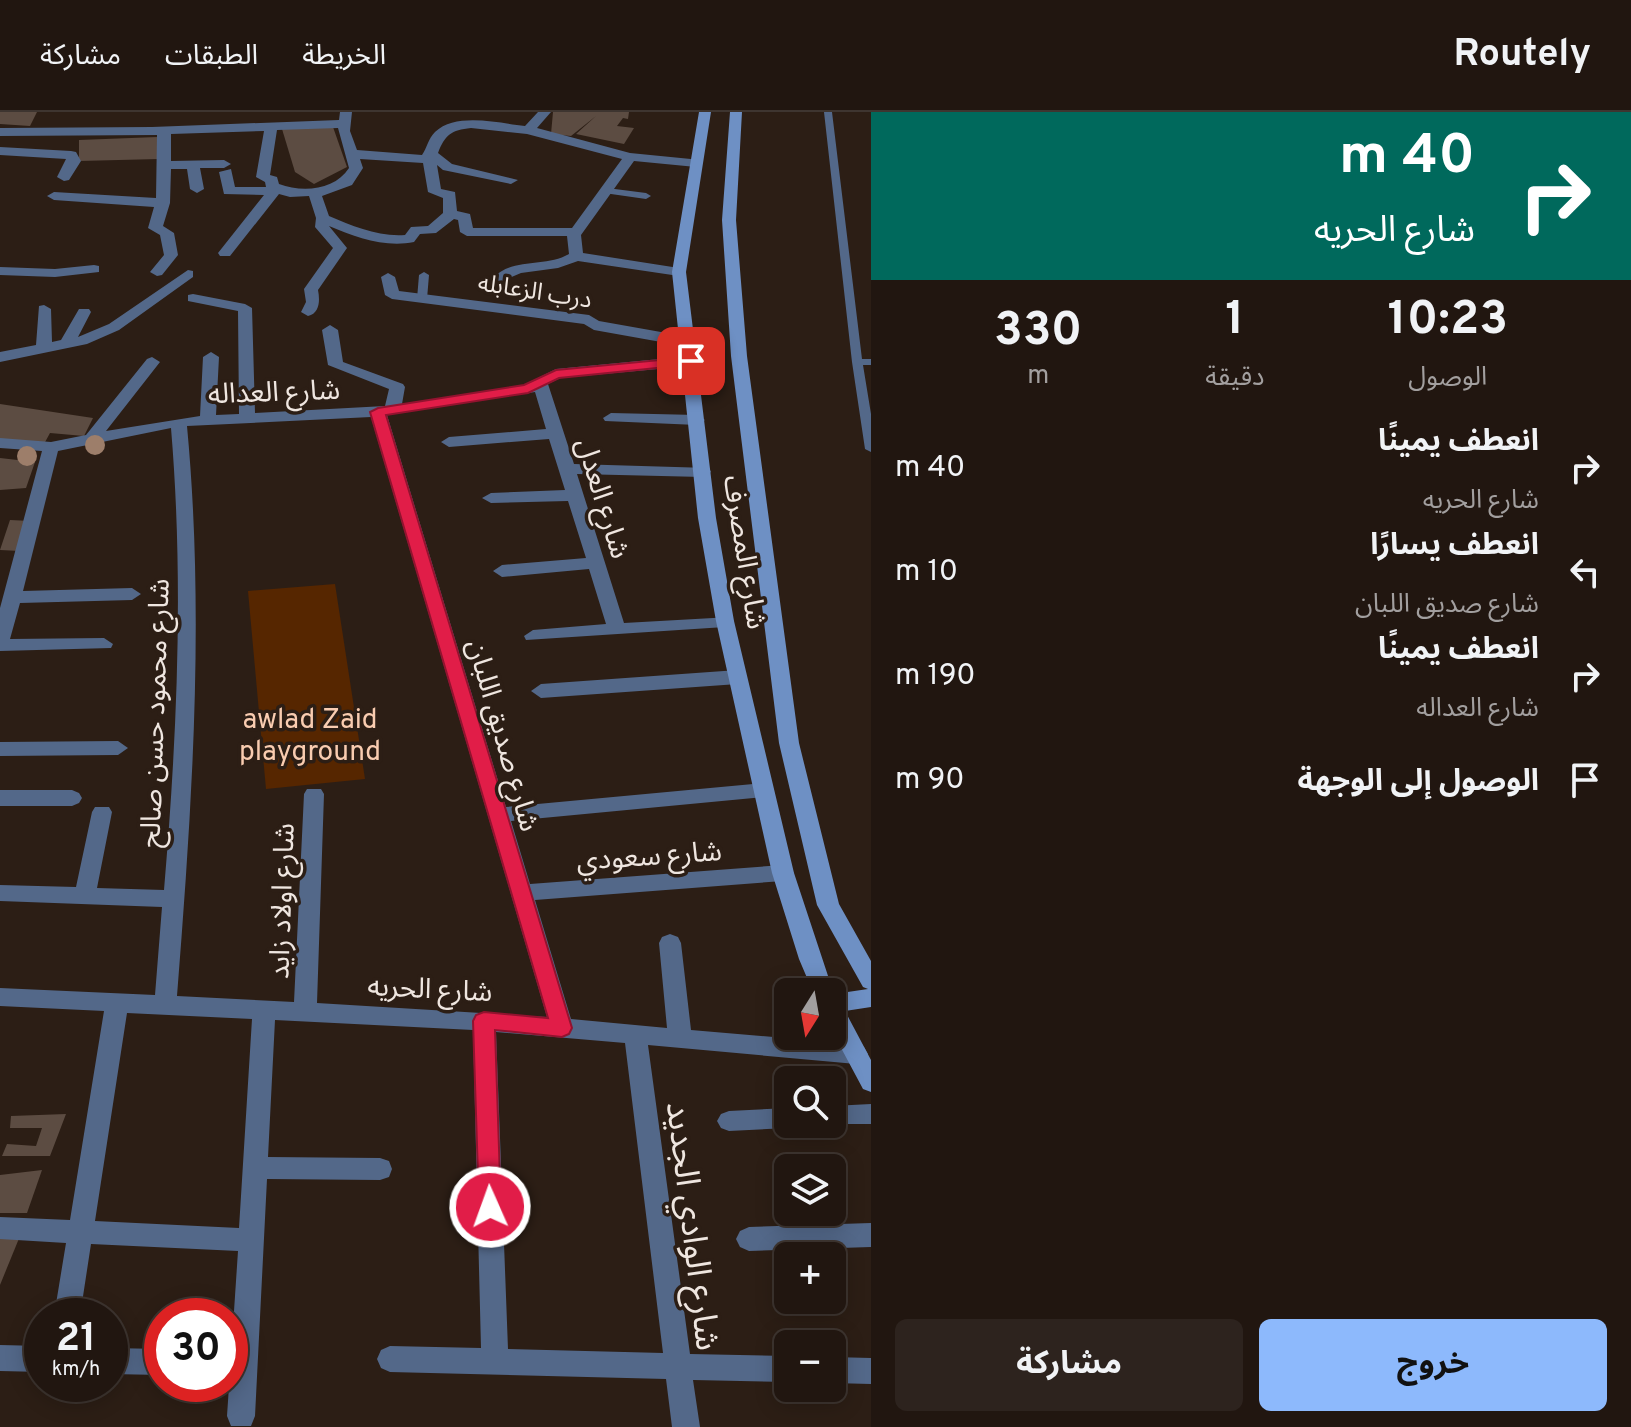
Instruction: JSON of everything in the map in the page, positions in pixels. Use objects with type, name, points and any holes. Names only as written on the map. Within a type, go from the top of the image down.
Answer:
[{"type":"street","points":[[151,112],[164,165],[163,203],[155,228],[167,233],[171,255],[157,272]]},
{"type":"street","points":[[212,129],[215,112]]},
{"type":"street","points":[[528,130],[545,112]]},
{"type":"street","name":"شارع المصرف","points":[[705,112],[729,220],[739,356],[789,743],[828,905],[871,981]]},
{"type":"street","name":"شارع المصرف","points":[[736,112],[712,151],[679,272],[707,518],[725,621],[783,873],[818,978]]},
{"type":"street","points":[[0,132],[212,129],[345,118],[355,161],[354,176],[338,186],[317,192],[290,193],[255,187],[229,191],[225,168],[193,164],[164,165]]},
{"type":"street","points":[[451,214],[450,195],[435,192],[430,156],[438,135],[449,128],[468,125],[528,130],[630,157],[712,151]]},
{"type":"street","points":[[225,253],[273,190],[272,180],[263,177],[271,126]]},
{"type":"street","points":[[0,151],[71,155],[74,161],[64,177]]},
{"type":"street","points":[[351,154],[430,156],[448,167],[511,180]]},
{"type":"street","points":[[576,256],[578,228],[630,157]]},
{"type":"street","points":[[193,164],[197,189]]},
{"type":"street","points":[[308,312],[313,302],[311,289],[322,278],[340,248],[322,227],[317,192]]},
{"type":"street","points":[[54,196],[163,203]]},
{"type":"street","points":[[323,218],[375,235],[402,240],[409,239],[416,230],[431,230],[451,214]]},
{"type":"street","points":[[451,214],[465,217],[467,232],[578,228]]},
{"type":"street","points":[[491,221],[578,228]]},
{"type":"street","points":[[500,278],[515,269],[563,263],[576,256],[679,272]]},
{"type":"street","points":[[0,271],[55,273],[94,269]]},
{"type":"street","points":[[0,357],[67,344],[114,327],[188,274]]},
{"type":"street","name":"درب الزعابله","points":[[388,277],[391,295],[589,320],[594,325],[689,342]]},
{"type":"street","points":[[193,298],[245,308],[247,418]]},
{"type":"street","points":[[44,309],[44,349]]},
{"type":"street","points":[[67,344],[84,312]]},
{"type":"street","name":"شارع صديق اللبان","points":[[330,330],[336,365],[397,387],[385,410],[520,893],[562,1028]]},
{"type":"street","points":[[208,419],[211,357]]},
{"type":"street","name":"شارع العداله","points":[[0,443],[51,447],[179,422],[385,410],[528,389],[556,374],[691,361]]},
{"type":"street","points":[[91,440],[152,362]]},
{"type":"street","name":"شارع العدل","points":[[540,383],[617,630]]},
{"type":"street","points":[[611,418],[697,420]]},
{"type":"street","name":"شارع محمود حسن صالح","points":[[165,1006],[185,771],[187,494],[179,422]]},
{"type":"street","points":[[449,442],[557,433]]},
{"type":"street","points":[[51,447],[9,568],[12,597],[0,642],[104,644]]},
{"type":"street","points":[[569,469],[703,472]]},
{"type":"street","points":[[491,498],[577,495]]},
{"type":"street","points":[[502,571],[597,563]]},
{"type":"street","points":[[12,597],[132,594]]},
{"type":"street","points":[[533,636],[725,621]]},
{"type":"street","points":[[541,691],[738,677]]},
{"type":"street","points":[[0,749],[118,748]]},
{"type":"street","points":[[498,815],[764,790]]},
{"type":"street","name":"شارع اولاد زايد","points":[[305,1011],[314,794]]},
{"type":"street","points":[[0,798],[72,798]]},
{"type":"street","points":[[85,896],[102,812]]},
{"type":"street","name":"شارع سعودي","points":[[520,893],[783,873]]},
{"type":"street","points":[[0,893],[174,899]]},
{"type":"street","points":[[670,943],[680,1038]]},
{"type":"street","name":"شارع الحريه","points":[[0,997],[484,1021],[856,1054]]},
{"type":"street","points":[[846,1004],[871,998]]},
{"type":"street","points":[[70,1298],[117,1004]]},
{"type":"street","points":[[244,1298],[251,1240],[264,1009]]},
{"type":"street","points":[[484,1021],[495,1361]]},
{"type":"street","name":"شارع الوادي الجديد","points":[[635,1034],[686,1427]]},
{"type":"street","points":[[846,1034],[871,1082]]},
{"type":"street","points":[[846,1115],[871,1114]]},
{"type":"street","points":[[729,1121],[774,1119]]},
{"type":"street","points":[[255,1168],[380,1169]]},
{"type":"street","points":[[0,1228],[251,1240]]},
{"type":"street","points":[[749,1239],[871,1235]]},
{"type":"street","points":[[0,1358],[24,1359]]},
{"type":"street","points":[[390,1359],[774,1369]]},
{"type":"street","points":[[846,1370],[871,1371]]},
{"type":"street","points":[[240,1402],[241,1416]]},
{"type":"lane","points":[[828,112],[857,362],[871,449]]},
{"type":"lane","points":[[607,191],[646,196]]},
{"type":"lane","points":[[422,299],[424,275]]},
{"type":"lane","points":[[857,362],[871,362]]},
{"type":"green space","name":"awlad Zaid playground","points":[[335,584],[365,779],[266,789],[248,591]]},
{"type":"building","points":[[0,112],[37,112],[30,126],[0,124]]},
{"type":"building","points":[[553,112],[629,112],[628,119],[623,118],[617,126],[634,128],[624,144],[576,134],[596,116],[571,136],[551,134]]},
{"type":"building","points":[[333,127],[347,167],[314,184],[295,172],[282,129]]},
{"type":"building","points":[[157,137],[159,159],[79,161],[79,140]]},
{"type":"building","points":[[0,404],[93,418],[84,436],[50,433],[44,444],[0,439]]},
{"type":"building","points":[[0,458],[35,462],[26,488],[0,490]]},
{"type":"building","points":[[10,520],[31,521],[20,551],[0,550]]},
{"type":"building","points":[[66,1114],[50,1156],[2,1156],[7,1144],[36,1146],[42,1128],[10,1128],[11,1116]]},
{"type":"building","points":[[42,1170],[27,1213],[0,1213],[0,1175]]},
{"type":"building","points":[[0,1235],[20,1236],[0,1285]]},
{"type":"route","points":[[490,1207],[484,1021],[562,1028],[378,412],[528,389],[556,374],[691,361]]}]
